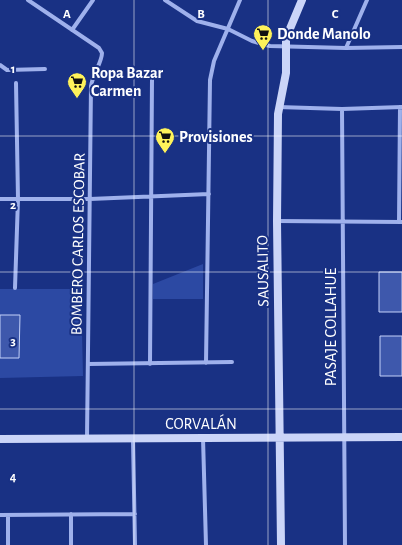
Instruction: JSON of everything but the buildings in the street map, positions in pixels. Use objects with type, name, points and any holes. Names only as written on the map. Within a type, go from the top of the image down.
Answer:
[{"type":"street","points":[[28,0],[72,30],[93,0]]},
{"type":"street","points":[[165,0],[197,21],[228,30],[261,44],[286,48],[402,47]]},
{"type":"street","points":[[206,363],[210,80],[212,67],[240,0]]},
{"type":"street","name":"SAUSALITO","points":[[281,545],[276,221],[278,107],[286,73],[286,48],[289,31],[302,0]]},
{"type":"street","points":[[346,48],[367,0]]},
{"type":"street","name":"BOMBERO CARLOS ESCOBAR","points":[[72,30],[99,48],[102,53],[101,59],[92,78],[91,86],[87,438]]},
{"type":"street","points":[[0,65],[7,70],[45,69]]},
{"type":"street","points":[[150,364],[152,79]]},
{"type":"street","points":[[15,288],[18,199],[16,83]]},
{"type":"street","points":[[276,221],[401,222],[401,107],[278,107]]},
{"type":"street","name":"PASAJE COLLAHUE","points":[[342,108],[345,545]]},
{"type":"street","points":[[0,199],[209,194]]},
{"type":"street","points":[[88,364],[232,362]]},
{"type":"street","name":"CORVALÁN","points":[[0,439],[402,437]]},
{"type":"street","points":[[134,438],[135,545]]},
{"type":"street","points":[[203,438],[206,545]]},
{"type":"street","points":[[71,514],[71,545]]},
{"type":"street","points":[[0,515],[135,514]]},
{"type":"street","points":[[8,515],[8,545]]},
{"type":"shaded area","points":[[203,264],[203,299],[153,299],[153,284]]},
{"type":"shaded area","points":[[0,289],[81,289],[83,376],[0,378]]},
{"type":"place","name":"Donde Manolo","points":[[263,51]]},
{"type":"place","name":"Ropa Bazar Carmen","points":[[77,99]]},
{"type":"place","name":"Provisiones","points":[[165,154]]}]
